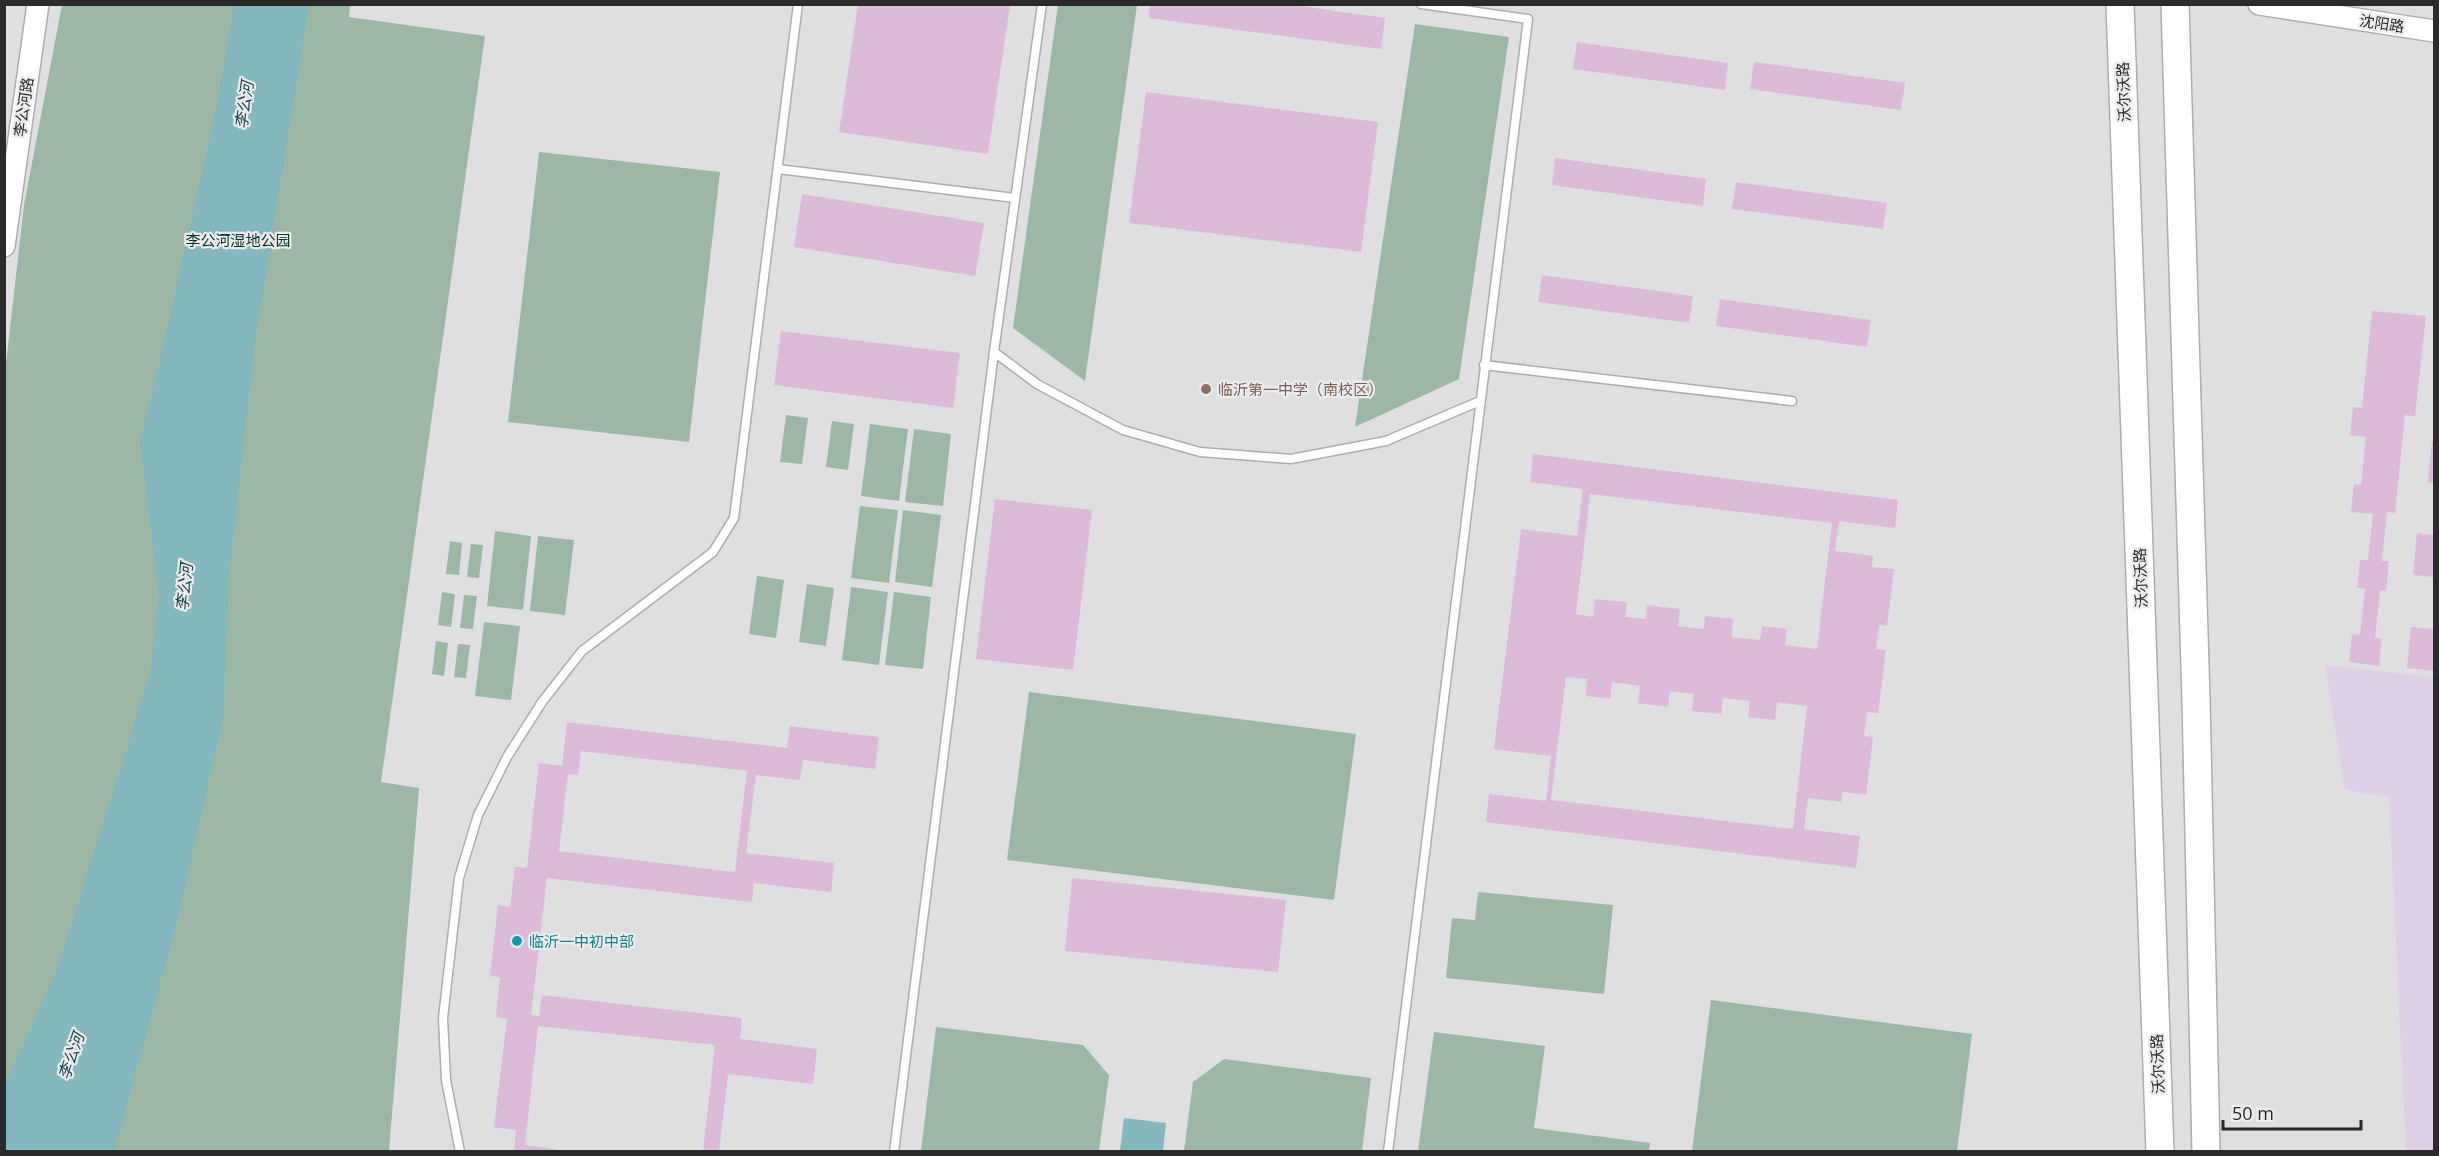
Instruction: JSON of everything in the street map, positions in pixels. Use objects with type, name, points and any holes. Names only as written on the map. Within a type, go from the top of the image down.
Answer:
[{"type":"highway","name":"沃尔沃路","points":[[2120,4],[2160,1152]]},
{"type":"highway","points":[[2175,4],[2195,675],[2206,1152]]},
{"type":"street","name":"李公河路","points":[[4,246],[38,4]]},
{"type":"street","name":"沈阳路","points":[[2259,4],[2434,31]]},
{"type":"lane","points":[[460,1152],[446,1080],[443,1018],[459,878],[478,815],[507,757],[542,702],[582,651],[713,552],[734,518],[798,4]]},
{"type":"lane","points":[[894,1152],[994,352],[1042,4]]},
{"type":"lane","points":[[1388,1152],[1528,19],[1421,4]]},
{"type":"lane","points":[[778,168],[1015,198]]},
{"type":"lane","points":[[994,352],[1037,384],[1123,430],[1200,452],[1291,459],[1386,441],[1480,401]]},
{"type":"lane","points":[[1484,365],[1792,401]]},
{"type":"shaded area","points":[[2325,665],[2434,677],[2434,1151],[2406,1151],[2389,797],[2345,790]]},
{"type":"green space","name":"李公河湿地公园","points":[[62,5],[350,5],[349,17],[485,36],[381,782],[419,788],[389,1151],[5,1152],[4,381],[24,205]]},
{"type":"green space","points":[[1058,5],[1137,5],[1085,381],[1013,328]]},
{"type":"green space","points":[[1415,24],[1509,37],[1459,379],[1355,427]]},
{"type":"green space","points":[[539,152],[720,172],[689,442],[508,422]]},
{"type":"green space","points":[[786,415],[808,418],[802,464],[780,462]]},
{"type":"green space","points":[[832,421],[854,424],[848,470],[826,467]]},
{"type":"green space","points":[[870,424],[908,429],[899,501],[861,496]]},
{"type":"green space","points":[[914,429],[951,434],[943,506],[905,502]]},
{"type":"green space","points":[[860,506],[898,510],[889,583],[851,578]]},
{"type":"green space","points":[[903,510],[941,515],[932,587],[895,582]]},
{"type":"green space","points":[[495,531],[531,536],[523,610],[487,606]]},
{"type":"green space","points":[[538,536],[574,540],[565,615],[530,611]]},
{"type":"green space","points":[[450,541],[462,543],[459,575],[446,574]]},
{"type":"green space","points":[[471,544],[483,545],[479,578],[467,577]]},
{"type":"green space","points":[[757,576],[784,580],[776,638],[749,634]]},
{"type":"green space","points":[[807,584],[834,588],[826,646],[799,642]]},
{"type":"green space","points":[[851,587],[888,592],[879,665],[842,660]]},
{"type":"green space","points":[[442,592],[455,594],[451,627],[438,625]]},
{"type":"green space","points":[[894,592],[931,597],[923,669],[885,665]]},
{"type":"green space","points":[[464,595],[477,596],[473,629],[460,628]]},
{"type":"green space","points":[[484,622],[520,626],[511,700],[475,696]]},
{"type":"green space","points":[[436,641],[448,643],[444,676],[432,674]]},
{"type":"green space","points":[[458,644],[470,645],[466,678],[454,677]]},
{"type":"green space","points":[[1029,692],[1356,734],[1334,900],[1007,860]]},
{"type":"green space","points":[[1478,892],[1613,905],[1604,994],[1446,978],[1452,918],[1475,920]]},
{"type":"green space","points":[[1711,1000],[1972,1034],[1957,1151],[1692,1151]]},
{"type":"green space","points":[[936,1027],[1083,1045],[1109,1075],[1099,1151],[921,1151]]},
{"type":"green space","points":[[1434,1032],[1545,1046],[1534,1128],[1650,1143],[1649,1151],[1418,1151]]},
{"type":"green space","points":[[1224,1059],[1371,1078],[1362,1151],[1184,1151],[1193,1082]]},
{"type":"water","name":"李公河","points":[[234,5],[309,5],[255,342],[228,588],[224,715],[175,930],[114,1151],[5,1151],[5,1086],[58,967],[150,674],[159,594],[140,440],[217,105]]},
{"type":"water","points":[[1124,1118],[1166,1123],[1163,1151],[1120,1151]]},
{"type":"building","points":[[1150,4],[1286,4],[1385,18],[1381,49],[1149,18]]},
{"type":"building","points":[[858,5],[1010,5],[988,154],[839,132]]},
{"type":"building","points":[[1577,42],[1728,63],[1725,90],[1573,69]]},
{"type":"building","points":[[1754,62],[1905,83],[1901,110],[1750,89]]},
{"type":"building","points":[[1146,92],[1378,122],[1361,252],[1129,223]]},
{"type":"building","points":[[1555,158],[1706,179],[1703,206],[1552,185]]},
{"type":"building","points":[[1736,182],[1887,203],[1883,229],[1732,209]]},
{"type":"building","points":[[802,194],[984,223],[975,276],[794,247]]},
{"type":"building","points":[[1542,275],[1693,296],[1689,323],[1538,302]]},
{"type":"building","points":[[1720,299],[1871,320],[1867,347],[1716,326]]},
{"type":"building","points":[[2372,311],[2426,316],[2415,416],[2405,415],[2395,513],[2387,512],[2382,561],[2389,561],[2386,591],[2380,590],[2375,638],[2382,639],[2379,666],[2349,662],[2352,634],[2360,635],[2365,589],[2357,588],[2360,560],[2368,560],[2373,514],[2351,512],[2354,484],[2361,485],[2366,437],[2350,435],[2353,407],[2362,408]]},
{"type":"building","points":[[781,331],[960,353],[953,408],[774,385]]},
{"type":"building","points":[[2432,441],[2434,441],[2434,483],[2428,483]]},
{"type":"building","points":[[1533,454],[1898,500],[1895,528],[1839,521],[1835,551],[1873,556],[1872,567],[1894,569],[1887,626],[1879,625],[1876,649],[1886,650],[1878,713],[1867,712],[1864,736],[1873,737],[1866,795],[1842,792],[1841,802],[1808,798],[1804,829],[1860,836],[1856,868],[1486,822],[1489,794],[1546,801],[1551,756],[1494,749],[1521,529],[1577,536],[1583,489],[1530,482]],"holes":[[[1590,494],[1832,523],[1817,649],[1785,645],[1787,629],[1762,626],[1760,640],[1732,637],[1733,619],[1705,616],[1704,629],[1678,626],[1680,609],[1647,605],[1646,619],[1625,617],[1627,602],[1595,599],[1593,617],[1576,614]],[[1566,677],[1587,679],[1586,696],[1610,699],[1612,682],[1640,686],[1638,703],[1668,707],[1670,691],[1694,694],[1692,711],[1721,714],[1723,698],[1750,701],[1748,717],[1775,720],[1777,702],[1807,706],[1793,829],[1551,800]]]},
{"type":"building","points":[[995,499],[1092,510],[1073,670],[976,659]]},
{"type":"building","points":[[2417,533],[2434,535],[2434,577],[2413,575]]},
{"type":"building","points":[[2411,627],[2434,629],[2434,671],[2407,668]]},
{"type":"building","name":"临沂一中初中部","points":[[567,722],[787,748],[790,726],[879,737],[875,769],[803,760],[800,780],[756,775],[746,853],[834,863],[831,892],[754,883],[752,902],[547,878],[531,1015],[539,1016],[542,995],[742,1018],[740,1039],[817,1049],[813,1084],[728,1074],[719,1152],[703,1152],[715,1045],[538,1026],[525,1145],[573,1152],[514,1152],[516,1130],[494,1127],[507,1019],[496,1017],[500,977],[490,976],[498,905],[510,907],[515,867],[527,868],[539,763],[562,766]],"holes":[[[581,751],[747,771],[735,872],[559,851],[568,774],[578,775]]]},
{"type":"building","points":[[1072,878],[1286,900],[1278,972],[1065,951]]},
{"type":"place","name":"临沂第一中学（南校区）","points":[[1206,389]]},
{"type":"place","name":"临沂一中初中部","points":[[517,941]]}]
